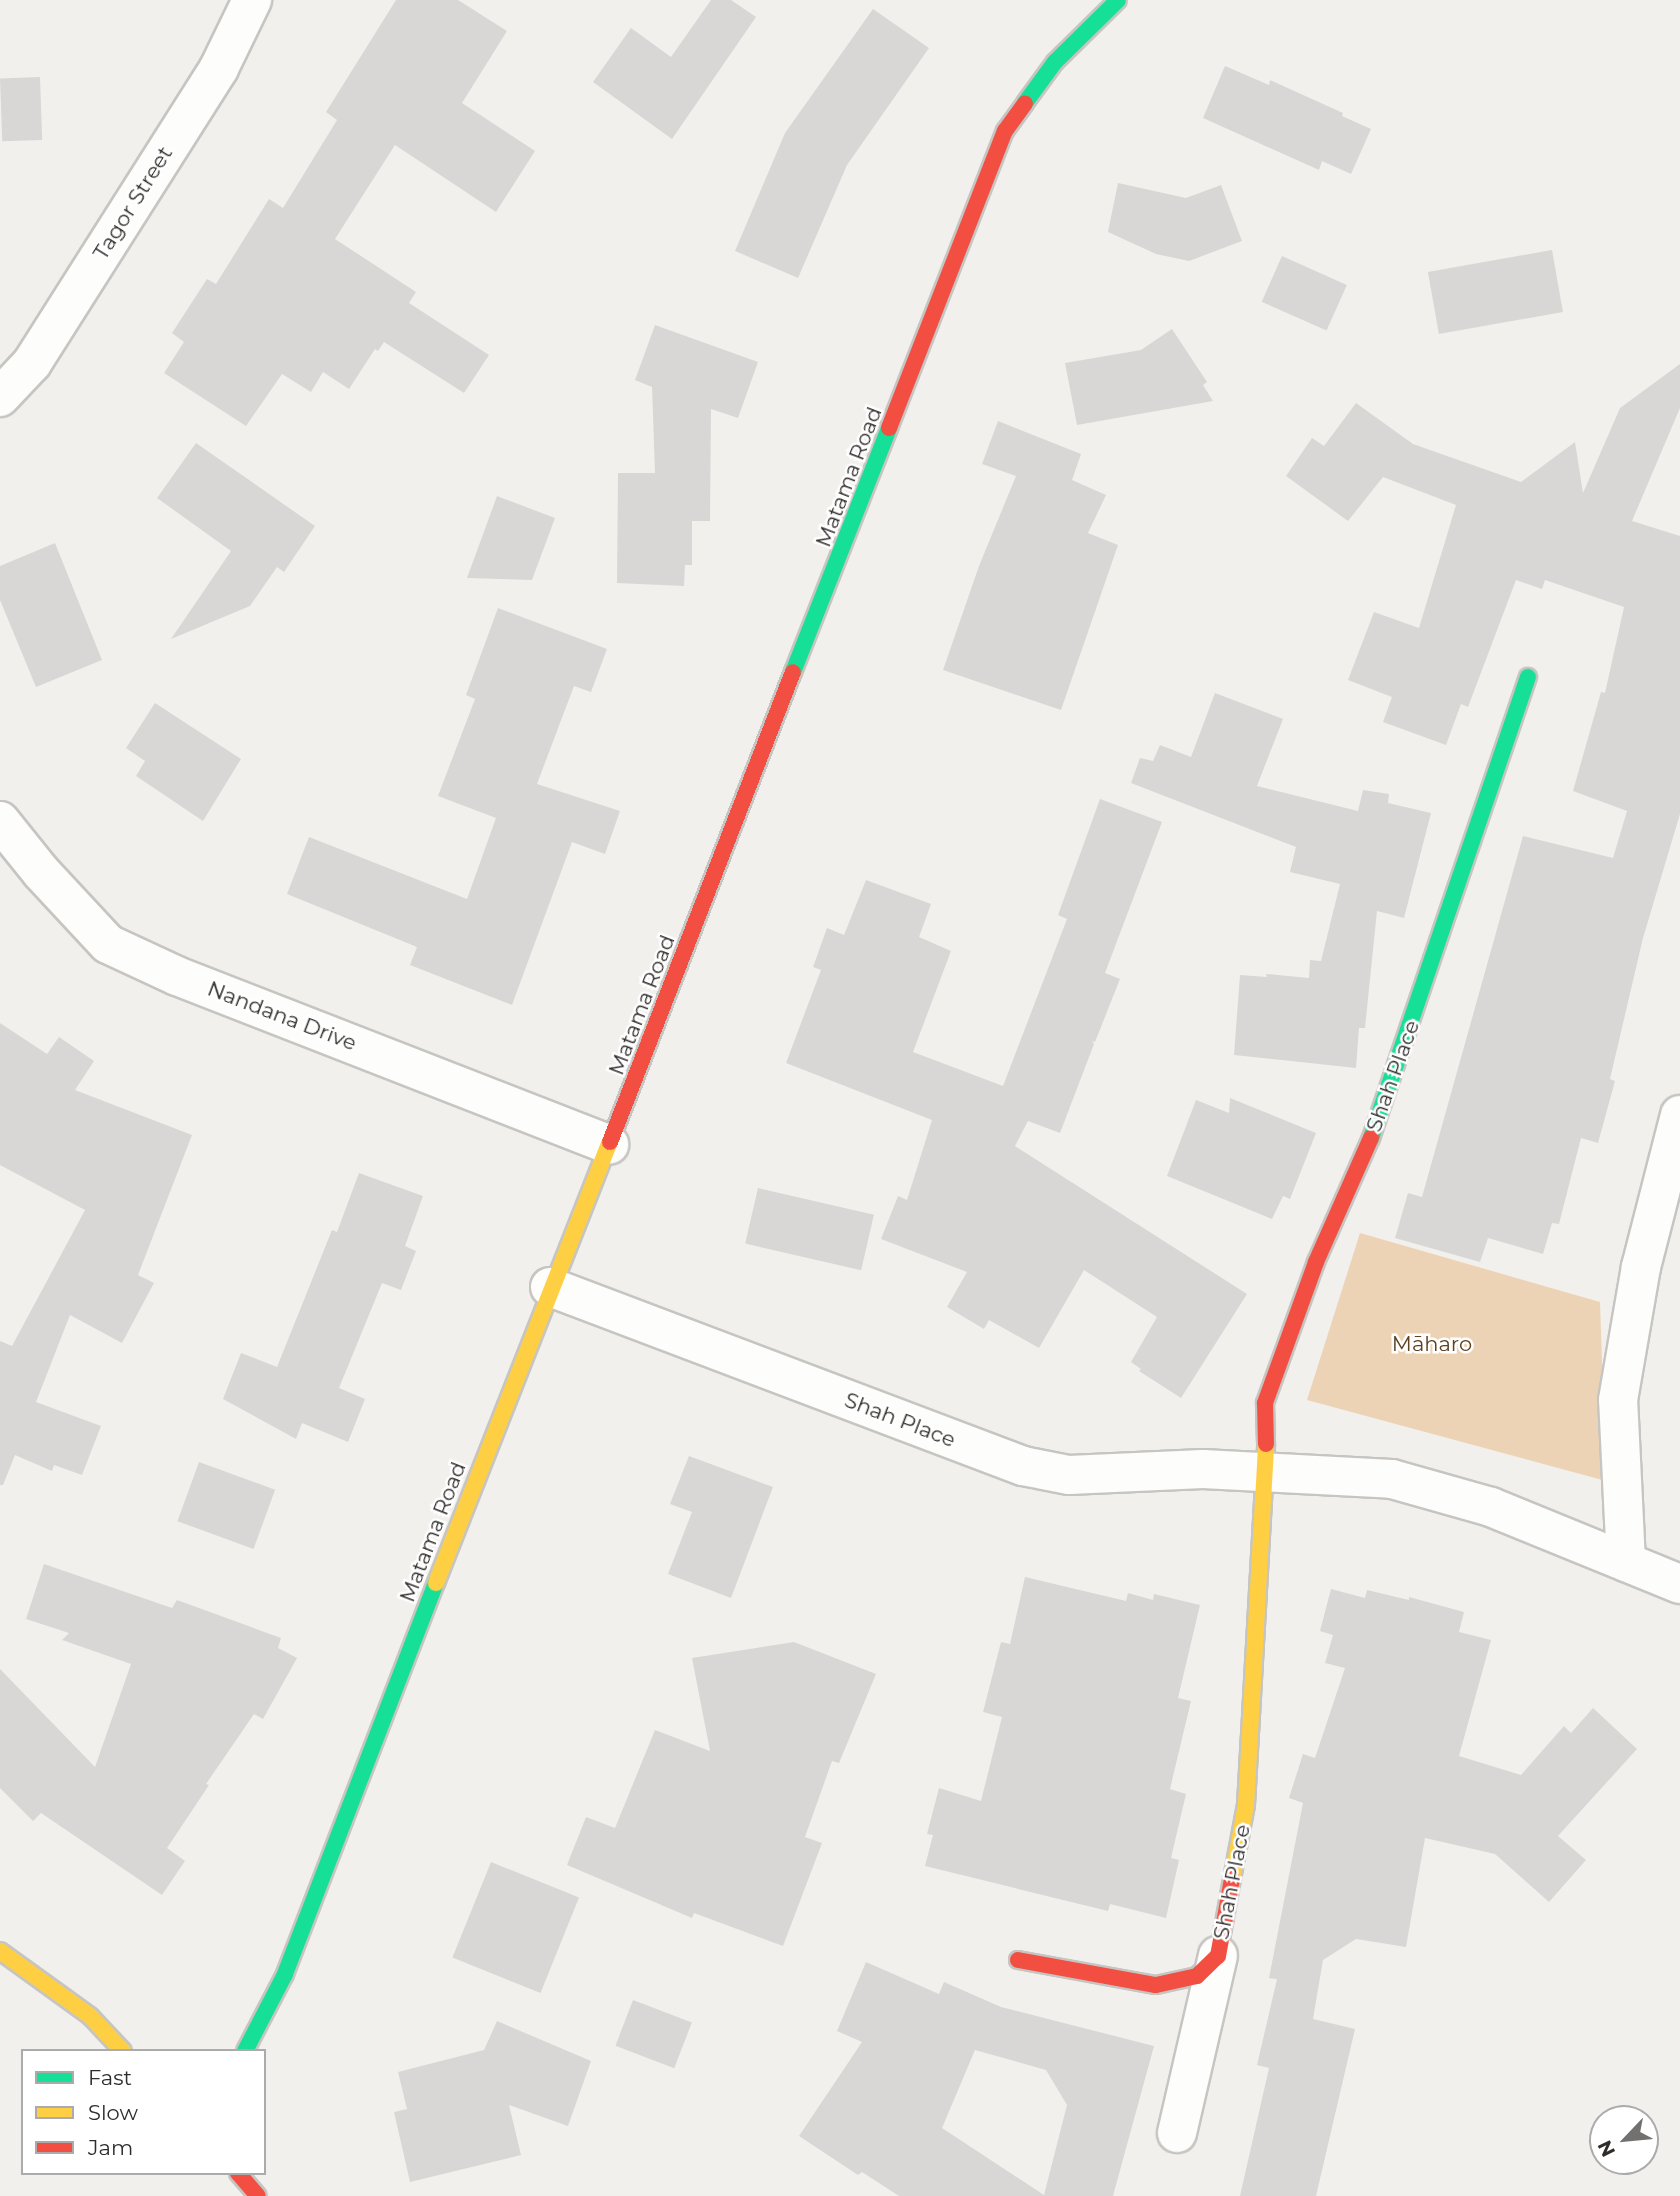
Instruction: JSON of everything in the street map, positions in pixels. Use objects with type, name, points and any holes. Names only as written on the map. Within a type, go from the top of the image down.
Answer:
[{"type":"street","name":"Tagor Street","points":[[0,397],[32,363],[197,104],[219,68],[252,0]]},
{"type":"street","name":"Matama Road","points":[[246,2049],[285,1974],[550,1287],[609,1144],[1005,131],[1055,62],[1118,0]]},
{"type":"street","name":"Shah Place","points":[[1177,2133],[1218,1956],[1246,1805],[1265,1472],[1265,1403],[1316,1262],[1382,1114],[1528,677]]},
{"type":"street","name":"Nandana Drive","points":[[0,821],[41,872],[108,944],[177,976],[609,1144]]},
{"type":"street","points":[[1626,1562],[1618,1399],[1641,1267],[1680,1115]]},
{"type":"street","name":"Shah Place","points":[[550,1287],[1023,1466],[1069,1475],[1203,1469],[1392,1479],[1491,1507],[1680,1584]]},
{"type":"street","points":[[0,1951],[90,2016],[121,2049]]},
{"type":"street","name":"Shah Place","points":[[1018,1960],[1156,1985],[1197,1976],[1218,1956]]},
{"type":"street","points":[[240,2175],[258,2196]]},
{"type":"green space","name":"Māharo","points":[[1360,1233],[1600,1302],[1606,1481],[1307,1400]]},
{"type":"building","points":[[396,0],[458,0],[507,31],[462,103],[535,151],[496,212],[395,145],[335,239],[416,292],[409,303],[489,355],[464,393],[384,342],[378,351],[375,349],[349,389],[323,372],[311,392],[282,374],[246,426],[164,373],[184,342],[172,333],[207,279],[216,284],[269,199],[283,208],[337,120],[326,112]]},
{"type":"building","points":[[711,0],[731,0],[756,17],[672,139],[593,82],[631,28],[671,57]]},
{"type":"building","points":[[873,9],[929,48],[847,165],[798,278],[735,251],[785,133]]},
{"type":"building","points":[[1225,66],[1269,85],[1270,80],[1343,113],[1342,116],[1371,129],[1351,174],[1322,161],[1319,170],[1203,118]]},
{"type":"building","points":[[40,77],[42,140],[2,141],[0,78]]},
{"type":"building","points":[[1118,183],[1186,198],[1221,185],[1242,241],[1189,261],[1156,254],[1108,232]]},
{"type":"building","points":[[1552,250],[1563,312],[1439,334],[1428,272]]},
{"type":"building","points":[[1282,256],[1347,285],[1327,331],[1262,302]]},
{"type":"building","points":[[655,325],[758,362],[738,418],[711,409],[710,521],[692,521],[692,565],[685,565],[684,586],[617,583],[618,473],[655,473],[652,387],[635,380]]},
{"type":"building","points":[[1172,329],[1207,382],[1203,385],[1213,401],[1077,425],[1065,363],[1141,350]]},
{"type":"building","points":[[1680,364],[1680,408],[1632,521],[1680,536],[1680,814],[1643,938],[1610,1079],[1615,1081],[1598,1143],[1581,1138],[1559,1224],[1552,1223],[1543,1254],[1488,1238],[1480,1262],[1395,1238],[1408,1193],[1422,1197],[1523,836],[1613,858],[1627,811],[1573,791],[1601,692],[1605,693],[1624,607],[1545,580],[1542,589],[1516,580],[1468,707],[1461,704],[1446,745],[1383,722],[1392,697],[1348,680],[1374,612],[1419,628],[1456,505],[1383,477],[1348,521],[1286,476],[1312,438],[1324,446],[1356,403],[1413,444],[1521,482],[1575,442],[1583,493],[1620,408]]},
{"type":"building","points":[[998,421],[1081,454],[1072,480],[1106,495],[1088,533],[1118,545],[1061,710],[943,670],[979,566],[1016,476],[982,464]]},
{"type":"building","points":[[196,443],[315,526],[284,572],[277,567],[250,606],[171,639],[231,551],[157,498]]},
{"type":"building","points":[[497,496],[555,518],[532,580],[467,578]]},
{"type":"building","points":[[55,543],[102,660],[36,687],[0,600],[0,566]]},
{"type":"building","points":[[498,608],[607,649],[591,692],[574,686],[537,784],[620,811],[605,854],[572,842],[512,1005],[410,965],[417,947],[287,894],[309,837],[467,899],[496,818],[438,796],[475,699],[466,695]]},
{"type":"building","points":[[1215,693],[1283,719],[1257,786],[1358,811],[1363,790],[1389,794],[1388,803],[1431,813],[1404,918],[1377,911],[1365,1028],[1359,1028],[1356,1068],[1234,1055],[1240,975],[1267,977],[1266,974],[1309,978],[1310,960],[1321,961],[1340,884],[1290,872],[1296,847],[1131,783],[1140,758],[1153,761],[1160,745],[1191,757]]},
{"type":"building","points":[[155,703],[241,759],[203,821],[136,776],[145,761],[126,748]]},
{"type":"building","points":[[1100,799],[1162,822],[1105,973],[1120,979],[1095,1042],[1092,1041],[1094,1044],[1060,1133],[1028,1121],[1015,1146],[1247,1294],[1181,1398],[1139,1371],[1141,1369],[1131,1362],[1157,1317],[1084,1270],[1039,1348],[989,1320],[984,1329],[947,1307],[967,1272],[881,1239],[898,1196],[907,1200],[932,1120],[786,1063],[821,970],[813,967],[827,928],[844,935],[866,880],[931,904],[919,937],[951,951],[913,1052],[1003,1086],[1067,919],[1058,915]]},
{"type":"building","points":[[0,1023],[47,1054],[59,1037],[94,1061],[75,1090],[192,1135],[138,1275],[154,1283],[122,1343],[70,1315],[36,1402],[101,1426],[82,1475],[54,1465],[52,1471],[15,1455],[3,1485],[0,1485],[0,1341],[12,1346],[85,1210],[0,1165]]},
{"type":"building","points":[[1230,1098],[1316,1133],[1290,1199],[1283,1196],[1272,1219],[1167,1176],[1196,1100],[1229,1113]]},
{"type":"building","points":[[359,1173],[423,1196],[405,1246],[416,1251],[401,1290],[382,1283],[339,1388],[365,1399],[348,1442],[302,1423],[296,1439],[223,1399],[241,1353],[277,1367],[332,1230],[337,1232]]},
{"type":"building","points":[[758,1188],[874,1215],[861,1270],[745,1244]]},
{"type":"building","points":[[689,1456],[773,1487],[731,1598],[668,1574],[692,1512],[670,1504]]},
{"type":"building","points":[[199,1462],[275,1490],[254,1549],[177,1521]]},
{"type":"building","points":[[44,1564],[172,1608],[177,1600],[281,1638],[278,1648],[297,1658],[263,1719],[254,1714],[206,1784],[209,1785],[167,1848],[185,1861],[162,1895],[41,1813],[33,1821],[0,1788],[0,1669],[95,1767],[131,1664],[62,1640],[69,1633],[26,1619]]},
{"type":"building","points":[[1025,1577],[1126,1601],[1128,1593],[1153,1600],[1154,1594],[1200,1605],[1178,1698],[1191,1701],[1170,1789],[1186,1794],[1171,1858],[1179,1860],[1166,1918],[1110,1904],[1108,1911],[925,1866],[933,1835],[927,1834],[939,1788],[981,1801],[1002,1717],[983,1712],[1001,1642],[1010,1644]]},
{"type":"building","points":[[1331,1589],[1365,1598],[1367,1590],[1409,1600],[1409,1597],[1464,1612],[1459,1632],[1491,1640],[1459,1756],[1521,1775],[1564,1726],[1571,1733],[1593,1708],[1637,1749],[1558,1836],[1586,1860],[1549,1902],[1495,1854],[1425,1838],[1406,1947],[1356,1939],[1323,1960],[1313,2019],[1355,2029],[1316,2196],[1240,2196],[1269,2068],[1257,2065],[1277,1979],[1269,1978],[1303,1803],[1289,1798],[1303,1754],[1315,1758],[1345,1668],[1325,1663],[1333,1635],[1320,1631]]},
{"type":"building","points":[[794,1642],[876,1674],[839,1763],[832,1761],[805,1837],[822,1843],[783,1946],[694,1913],[692,1918],[567,1865],[586,1817],[615,1828],[655,1730],[710,1751],[692,1658]]},
{"type":"building","points":[[491,1862],[579,1898],[540,1993],[452,1957]]},
{"type":"building","points":[[866,1962],[939,1994],[944,1982],[1001,2007],[1154,2046],[1113,2196],[899,2196],[862,2172],[858,2175],[799,2136],[862,2042],[837,2031]],"holes":[[[975,2050],[1046,2070],[1067,2105],[1044,2195],[942,2128]]]},
{"type":"building","points":[[633,2000],[692,2023],[674,2068],[615,2046]]},
{"type":"building","points":[[497,2021],[591,2061],[568,2126],[509,2105],[521,2155],[410,2182],[394,2112],[407,2109],[398,2072],[484,2050]]},
{"type":"traffic: fast","points":[[1025,103],[1055,62],[1118,0]]},
{"type":"traffic: fast","points":[[793,672],[889,428]]},
{"type":"traffic: fast","points":[[1371,1138],[1528,677]]},
{"type":"traffic: fast","points":[[246,2049],[285,1974],[436,1583]]},
{"type":"traffic: slow","points":[[436,1583],[610,1142]]},
{"type":"traffic: slow","points":[[1232,1879],[1246,1805],[1266,1444]]},
{"type":"traffic: slow","points":[[0,1951],[90,2016],[121,2049]]},
{"type":"traffic: jam","points":[[889,428],[1005,131],[1025,103]]},
{"type":"traffic: jam","points":[[610,1142],[793,672]]},
{"type":"traffic: jam","points":[[1266,1444],[1265,1403],[1316,1262],[1371,1138]]},
{"type":"traffic: jam","points":[[1018,1960],[1156,1985],[1197,1976],[1218,1956],[1232,1879]]},
{"type":"traffic: jam","points":[[240,2175],[258,2196]]}]
